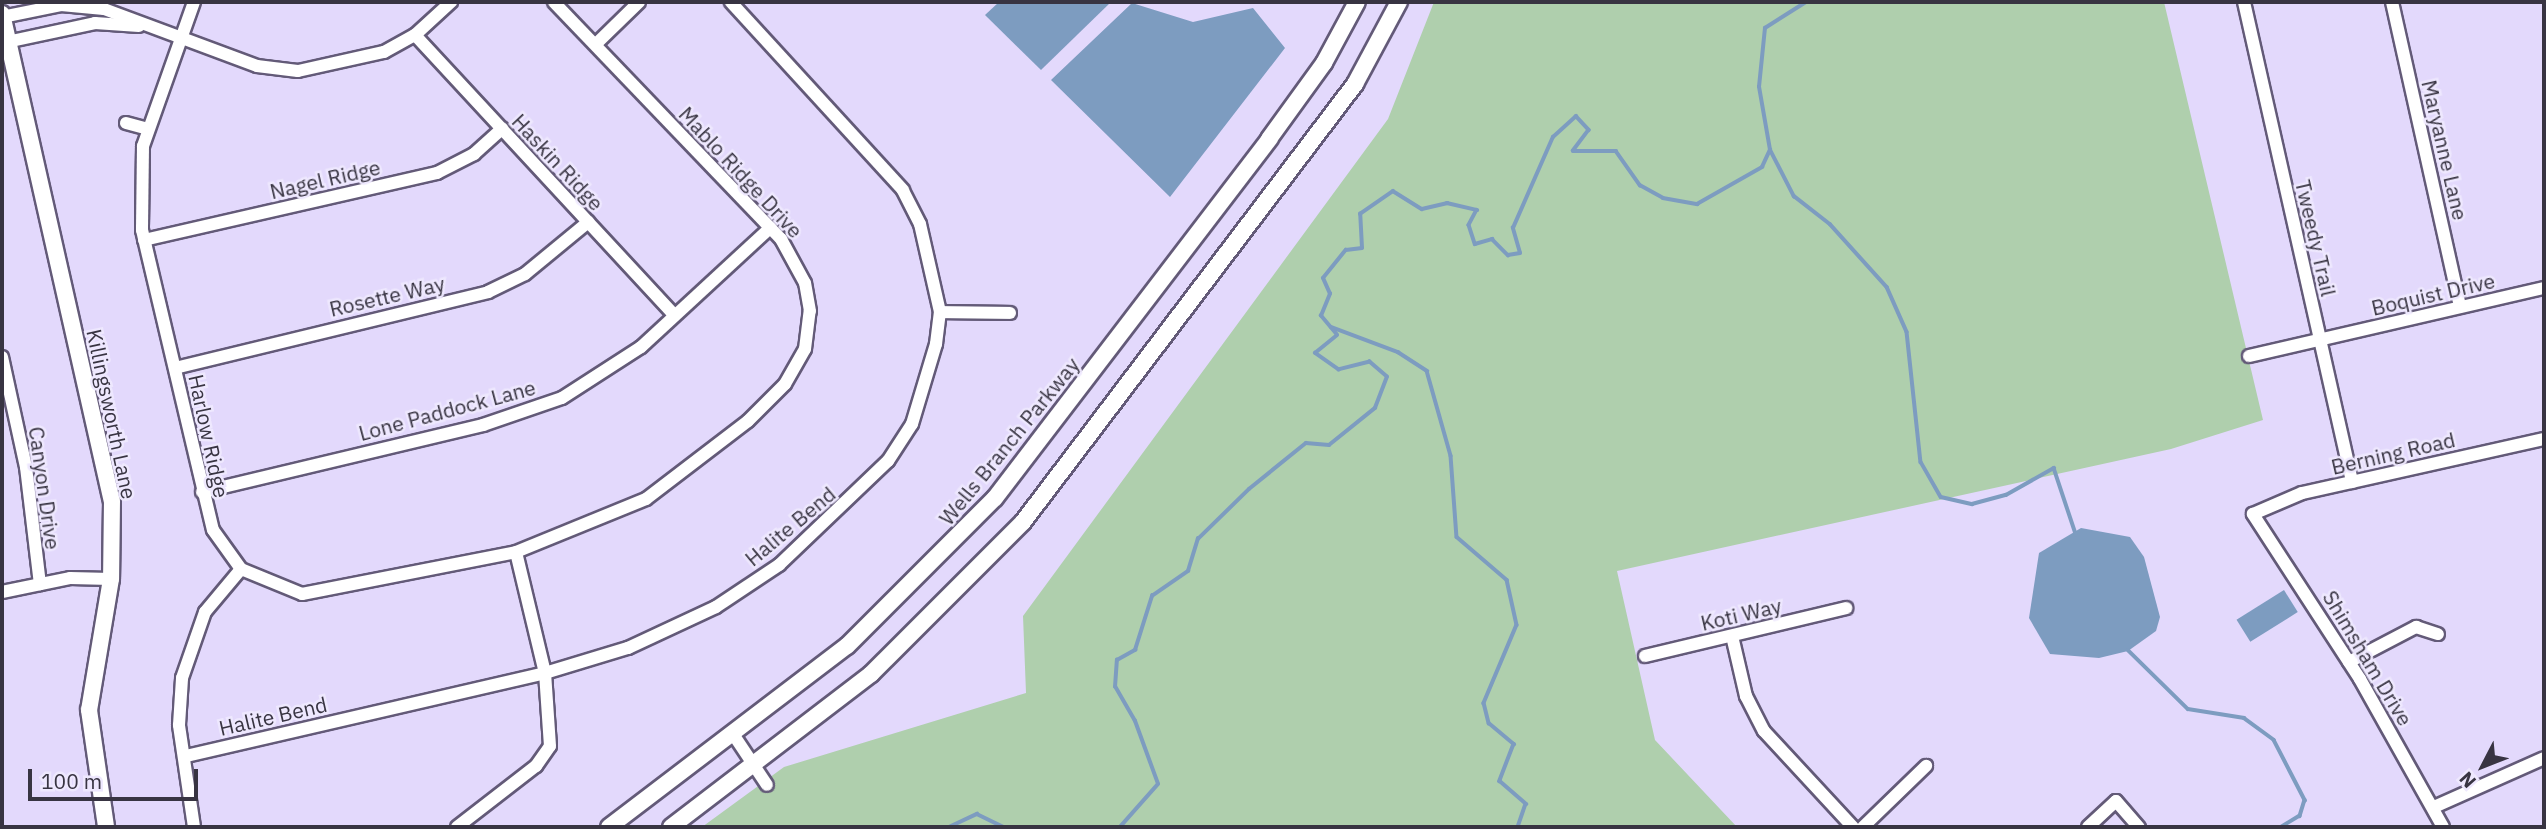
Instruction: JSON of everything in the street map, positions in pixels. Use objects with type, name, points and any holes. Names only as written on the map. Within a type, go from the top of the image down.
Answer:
[{"type":"street","points":[[144,240],[139,183],[148,129],[194,2]]},
{"type":"street","points":[[2,16],[61,5],[104,9],[257,66],[298,71],[354,61],[415,35],[451,2]]},
{"type":"street","name":"Mablo Ridge Drive","points":[[241,569],[289,592],[321,593],[516,552],[587,527],[667,486],[785,384],[805,349],[810,311],[799,268],[770,228],[554,2]]},
{"type":"street","points":[[596,44],[639,2]]},
{"type":"street","name":"Halite Bend","points":[[186,757],[545,673],[628,648],[716,607],[779,565],[845,507],[912,424],[930,373],[940,312],[920,224],[903,190],[732,2]]},
{"type":"street","name":"Wells Branch Parkway","points":[[609,827],[847,646],[995,498],[1277,128],[1357,2]]},
{"type":"street","points":[[671,827],[871,674],[1023,522],[1355,84],[1398,2]]},
{"type":"street","name":"Tweedy Trail","points":[[2244,2],[2352,482]]},
{"type":"street","name":"Maryanne Lane","points":[[2392,2],[2460,307]]},
{"type":"street","points":[[61,5],[65,28]]},
{"type":"street","name":"Killingsworth Lane","points":[[2,16],[5,42],[112,501],[111,579],[89,710],[106,827]]},
{"type":"street","points":[[5,42],[65,28],[113,23],[157,29]]},
{"type":"street","name":"Haskin Ridge","points":[[415,35],[674,315]]},
{"type":"street","points":[[125,123],[148,129]]},
{"type":"street","name":"Nagel Ridge","points":[[144,240],[437,173],[474,153],[502,129]]},
{"type":"street","name":"Rosette Way","points":[[175,368],[488,292],[525,274],[588,222]]},
{"type":"street","name":"Lone Paddock Lane","points":[[202,492],[542,408],[614,367],[770,228]]},
{"type":"street","name":"Harlow Ridge","points":[[144,240],[213,530],[241,569]]},
{"type":"street","name":"Boquist Drive","points":[[2249,356],[2544,288]]},
{"type":"street","points":[[940,312],[1010,313]]},
{"type":"street","name":"Canyon Drive","points":[[2,357],[26,467],[40,584]]},
{"type":"street","name":"Berning Road","points":[[2253,514],[2302,493],[2544,439]]},
{"type":"street","name":"Shimsham Drive","points":[[2253,514],[2349,662],[2443,827]]},
{"type":"street","points":[[457,827],[536,766],[550,746],[553,722],[545,673],[516,552]]},
{"type":"street","points":[[194,827],[186,757],[179,725],[190,645],[205,612],[241,569]]},
{"type":"street","points":[[2,592],[40,584],[111,579]]},
{"type":"street","name":"Koti Way","points":[[1645,656],[1846,608]]},
{"type":"street","points":[[2349,662],[2416,627],[2438,634]]},
{"type":"street","points":[[1732,636],[1746,696],[1764,731],[1853,827]]},
{"type":"street","points":[[733,734],[767,785]]},
{"type":"street","points":[[2434,807],[2544,758]]},
{"type":"street","points":[[1864,827],[1926,766]]},
{"type":"street","points":[[2088,827],[2116,801],[2139,827]]},
{"type":"green space","points":[[1434,2],[2164,2],[2263,420],[2171,449],[1617,571],[1655,740],[1737,827],[702,827],[784,767],[1026,693],[1023,616],[1388,119]]},
{"type":"water","points":[[999,2],[1111,2],[1041,70],[985,15]]},
{"type":"water","points":[[1132,3],[1193,22],[1253,8],[1285,48],[1170,197],[1051,80]]},
{"type":"water","points":[[2081,528],[2130,537],[2144,557],[2160,617],[2156,631],[2128,651],[2099,658],[2050,654],[2029,618],[2039,553]]},
{"type":"water","points":[[2284,590],[2298,612],[2250,642],[2237,620]]},
{"type":"waterway","points":[[1120,827],[1158,784],[1135,721],[1115,687],[1117,660],[1135,650],[1152,596],[1188,571],[1198,539],[1249,489],[1306,443],[1329,445],[1375,408],[1387,377],[1370,362],[1339,370],[1315,353],[1337,335],[1321,316],[1330,294],[1323,278],[1346,250],[1362,248],[1360,214],[1393,191],[1422,209],[1447,203],[1477,210],[1469,225],[1475,244],[1492,239],[1508,255],[1520,253],[1513,228],[1553,137],[1576,116],[1589,130],[1573,151],[1616,151],[1640,185],[1663,198],[1697,204],[1762,167],[1770,150],[1759,87],[1765,28],[1806,2]]},
{"type":"waterway","points":[[1771,151],[1794,196],[1830,224],[1887,287],[1907,332],[1921,462],[1941,497],[1972,504],[2006,495],[2054,468],[2076,534]]},
{"type":"waterway","points":[[1331,327],[1398,352],[1427,371],[1451,456],[1457,537],[1507,580],[1517,625],[1484,703],[1489,723],[1514,744],[1500,781],[1526,804],[1518,827]]},
{"type":"waterway","points":[[2128,650],[2188,709],[2244,718],[2274,740],[2305,800],[2300,816],[2282,827]]},
{"type":"waterway","points":[[949,827],[977,814],[1004,827]]},
{"type":"waterway","points":[[914,827],[939,827]]}]
